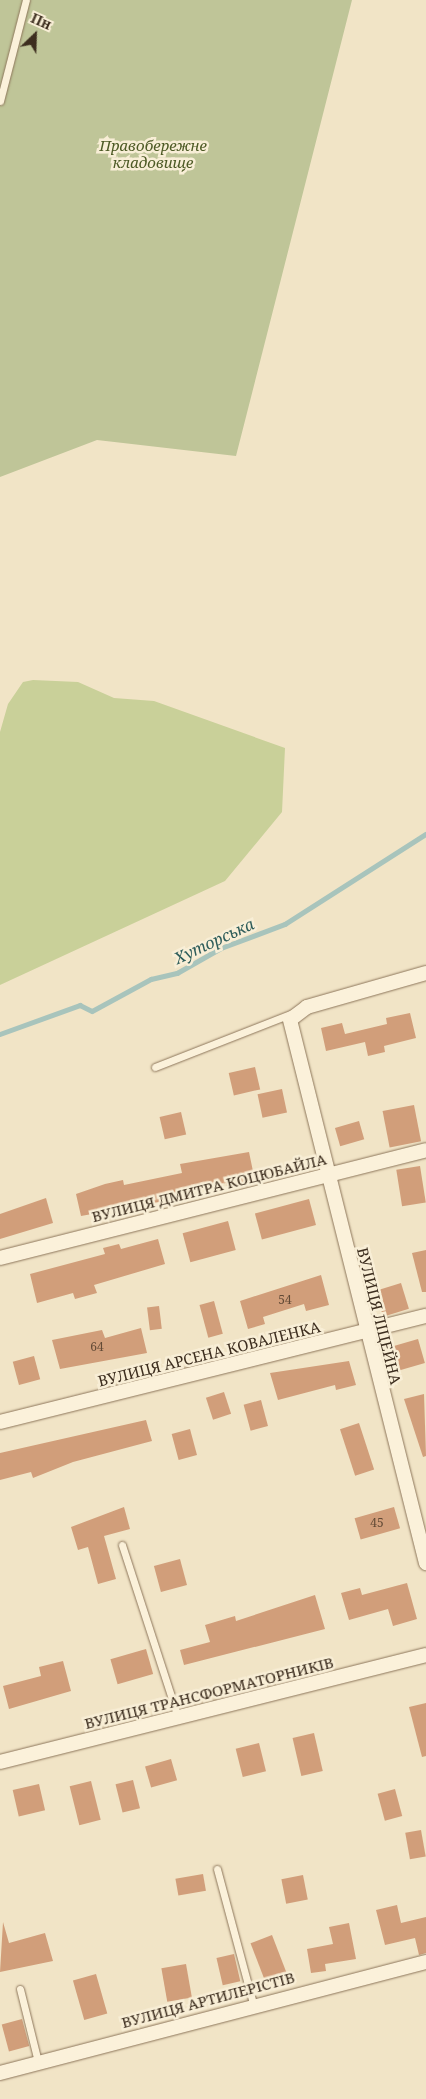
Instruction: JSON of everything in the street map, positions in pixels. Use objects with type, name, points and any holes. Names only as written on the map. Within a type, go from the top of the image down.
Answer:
[{"type":"street","points":[[296,1012],[426,973]]},
{"type":"street","name":"ВУЛИЦЯ ЛІЦЕЙНА","points":[[296,1012],[290,1020],[293,1048],[426,1563]]},
{"type":"street","name":"ВУЛИЦЯ ДМИТРА КОЦЮБАЙЛА","points":[[0,1258],[426,1150]]},
{"type":"street","name":"ВУЛИЦЯ АРСЕНА КОВАЛЕНКА","points":[[0,1422],[426,1316]]},
{"type":"street","name":"ВУЛИЦЯ ТРАНСФОРМАТОРНИКІВ","points":[[0,1762],[426,1655]]},
{"type":"street","name":"ВУЛИЦЯ АРТИЛЕРІСТІВ","points":[[0,2072],[253,2003],[426,1962]]},
{"type":"lane","points":[[0,101],[26,0]]},
{"type":"lane","points":[[155,1067],[296,1012]]},
{"type":"lane","points":[[122,1545],[178,1717]]},
{"type":"lane","points":[[217,1869],[253,2003]]},
{"type":"lane","points":[[20,1989],[38,2062]]},
{"type":"green space","name":"Правобережне кладовище","points":[[0,0],[352,0],[236,456],[97,440],[0,477]]},
{"type":"green space","points":[[33,680],[78,682],[114,698],[154,701],[285,748],[282,812],[225,881],[0,985],[0,732],[8,704],[23,682]]},
{"type":"building","points":[[410,1013],[416,1038],[384,1046],[385,1052],[368,1056],[365,1042],[326,1051],[321,1028],[342,1023],[345,1034],[387,1024],[386,1018]]},
{"type":"building","points":[[255,1067],[260,1089],[234,1095],[229,1073]]},
{"type":"building","points":[[282,1089],[287,1112],[263,1118],[258,1094]]},
{"type":"building","points":[[414,1105],[421,1141],[390,1147],[383,1111]]},
{"type":"building","points":[[181,1112],[186,1134],[165,1139],[160,1117]]},
{"type":"building","points":[[359,1121],[364,1139],[340,1146],[335,1128]]},
{"type":"building","points":[[249,1152],[255,1181],[227,1187],[226,1183],[169,1195],[170,1200],[81,1216],[76,1194],[123,1180],[124,1185],[182,1173],[180,1164]]},
{"type":"building","points":[[420,1166],[426,1203],[402,1206],[396,1170]]},
{"type":"building","points":[[46,1198],[53,1223],[0,1239],[0,1214]]},
{"type":"building","points":[[309,1199],[316,1225],[262,1240],[255,1213]]},
{"type":"building","points":[[228,1221],[236,1250],[190,1262],[183,1233]]},
{"type":"building","points":[[158,1239],[165,1264],[94,1285],[97,1293],[75,1299],[73,1293],[37,1303],[30,1274],[105,1254],[103,1248],[119,1244],[121,1249]]},
{"type":"building","points":[[426,1250],[426,1292],[422,1292],[412,1253]]},
{"type":"building","points":[[321,1275],[329,1305],[306,1311],[304,1304],[263,1317],[265,1324],[248,1329],[240,1301]]},
{"type":"building","points":[[401,1283],[409,1309],[383,1317],[375,1291]]},
{"type":"building","points":[[214,1301],[223,1334],[208,1338],[200,1305]]},
{"type":"building","points":[[159,1306],[162,1329],[150,1330],[147,1307]]},
{"type":"building","points":[[141,1328],[147,1353],[60,1369],[52,1340],[102,1330],[105,1338]]},
{"type":"building","points":[[418,1339],[425,1363],[400,1370],[393,1346]]},
{"type":"building","points":[[34,1356],[40,1379],[19,1385],[13,1362]]},
{"type":"building","points":[[349,1361],[356,1385],[336,1390],[335,1385],[278,1400],[270,1373]]},
{"type":"building","points":[[224,1392],[231,1414],[213,1420],[206,1398]]},
{"type":"building","points":[[424,1394],[426,1456],[423,1457],[404,1399]]},
{"type":"building","points":[[261,1400],[268,1426],[251,1431],[244,1405]]},
{"type":"building","points":[[146,1420],[152,1441],[73,1462],[33,1478],[31,1472],[0,1480],[0,1453]]},
{"type":"building","points":[[359,1423],[374,1470],[355,1476],[340,1429]]},
{"type":"building","points":[[190,1429],[197,1455],[179,1460],[172,1434]]},
{"type":"building","points":[[124,1507],[130,1529],[104,1536],[116,1579],[98,1584],[88,1547],[78,1550],[71,1527]]},
{"type":"building","points":[[394,1507],[400,1528],[361,1539],[355,1518]]},
{"type":"building","points":[[180,1559],[187,1585],[161,1592],[154,1566]]},
{"type":"building","points":[[407,1583],[417,1619],[393,1626],[388,1609],[349,1620],[341,1593],[360,1588],[362,1595]]},
{"type":"building","points":[[315,1595],[325,1629],[184,1665],[180,1650],[210,1642],[205,1625],[235,1616],[236,1621]]},
{"type":"building","points":[[146,1649],[153,1674],[118,1684],[110,1659]]},
{"type":"building","points":[[63,1661],[71,1691],[9,1709],[3,1686],[41,1676],[39,1667]]},
{"type":"building","points":[[426,1703],[426,1756],[422,1757],[409,1707]]},
{"type":"building","points":[[314,1733],[323,1771],[301,1776],[293,1738]]},
{"type":"building","points":[[259,1743],[266,1771],[243,1777],[236,1749]]},
{"type":"building","points":[[171,1759],[177,1780],[151,1788],[145,1766]]},
{"type":"building","points":[[133,1780],[140,1808],[123,1812],[116,1784]]},
{"type":"building","points":[[91,1781],[101,1820],[79,1825],[70,1786]]},
{"type":"building","points":[[39,1784],[45,1810],[19,1816],[13,1790]]},
{"type":"building","points":[[395,1789],[402,1816],[385,1821],[378,1794]]},
{"type":"building","points":[[421,1830],[426,1857],[410,1859],[405,1833]]},
{"type":"building","points":[[203,1874],[206,1891],[178,1896],[175,1879]]},
{"type":"building","points":[[303,1875],[308,1900],[286,1904],[281,1879]]},
{"type":"building","points":[[397,1905],[401,1923],[426,1917],[426,1953],[419,1955],[415,1938],[385,1945],[376,1910]]},
{"type":"building","points":[[3,1922],[9,1943],[45,1933],[53,1961],[0,1972]]},
{"type":"building","points":[[349,1923],[356,1959],[325,1964],[326,1971],[311,1973],[307,1949],[333,1944],[329,1927]]},
{"type":"building","points":[[272,1935],[286,1972],[265,1981],[251,1943]]},
{"type":"building","points":[[234,1954],[240,1981],[223,1985],[216,1958]]},
{"type":"building","points":[[186,1964],[192,1997],[167,2002],[161,1968]]},
{"type":"building","points":[[96,1974],[107,2013],[84,2020],[73,1981]]},
{"type":"building","points":[[22,2019],[29,2046],[9,2051],[2,2024]]},
{"type":"waterway","name":"Хуторська","points":[[0,1034],[80,1005],[92,1011],[151,979],[177,973],[221,948],[285,924],[426,834]]}]
